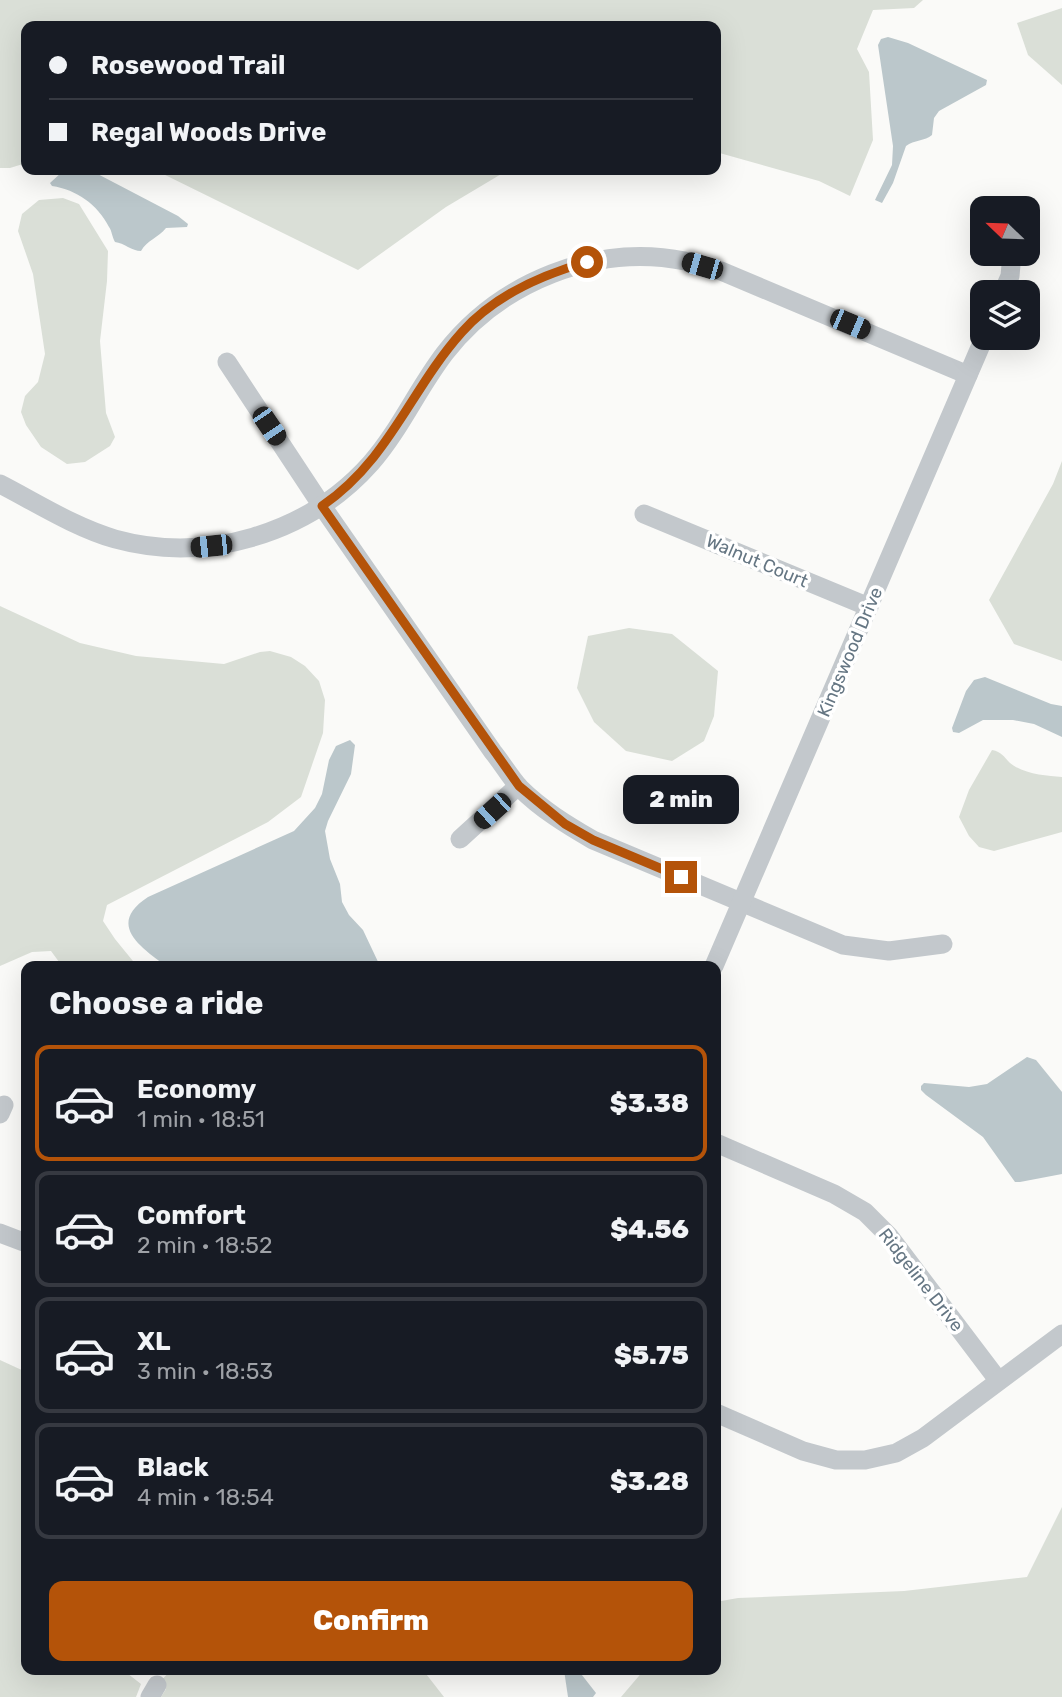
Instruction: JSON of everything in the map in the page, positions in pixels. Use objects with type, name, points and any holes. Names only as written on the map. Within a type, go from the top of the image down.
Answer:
[{"type":"street","points":[[0,484],[73,523],[130,542],[193,548],[229,544],[277,529],[322,506],[344,491],[372,461],[425,381],[464,329],[517,290],[547,274],[587,262],[638,257],[684,260],[721,271],[968,375]]},
{"type":"street","name":"Kingswood Drive","points":[[716,961],[979,350]]},
{"type":"street","points":[[227,362],[322,506],[519,786],[565,824],[593,840],[813,934],[855,947],[889,951],[943,944]]},
{"type":"street","name":"Walnut Court","points":[[644,514],[869,607]]},
{"type":"street","points":[[460,839],[519,786]]},
{"type":"street","name":"Ridgeline Drive","points":[[721,1145],[834,1194],[865,1212],[889,1236],[998,1380]]},
{"type":"street","points":[[0,1233],[21,1241]]},
{"type":"street","points":[[721,1415],[803,1451],[836,1460],[865,1460],[896,1453],[923,1438],[1062,1334]]},
{"type":"shaded area","points":[[0,0],[923,0],[914,8],[873,10],[857,49],[869,72],[873,140],[850,196],[819,181],[721,153],[721,21],[21,21],[21,165],[0,168]]},
{"type":"shaded area","points":[[1062,8],[1062,85],[1028,55],[1017,23]]},
{"type":"shaded area","points":[[888,37],[908,43],[987,80],[986,85],[939,111],[934,118],[932,135],[906,146],[893,183],[882,203],[875,200],[892,165],[893,146],[878,45],[881,39]]},
{"type":"shaded area","points":[[59,175],[100,175],[178,216],[188,224],[187,227],[166,228],[141,251],[134,250],[115,242],[99,211],[85,199],[50,183]]},
{"type":"shaded area","points":[[165,175],[500,175],[446,207],[358,270]]},
{"type":"shaded area","points":[[63,198],[79,204],[108,251],[100,341],[106,413],[115,437],[110,446],[85,462],[67,464],[41,447],[26,425],[21,412],[25,396],[38,382],[45,354],[33,274],[18,231],[22,214],[39,200]]},
{"type":"shaded area","points":[[1062,461],[1062,661],[1014,644],[989,600],[1053,484]]},
{"type":"shaded area","points":[[0,606],[80,643],[136,656],[224,664],[270,651],[291,657],[305,666],[319,681],[325,700],[323,733],[301,797],[268,822],[107,905],[103,921],[133,961],[58,961],[51,951],[32,952],[0,966]]},
{"type":"shaded area","points":[[629,628],[672,634],[718,671],[714,716],[704,741],[672,761],[626,751],[594,722],[577,688],[588,636]]},
{"type":"shaded area","points":[[985,677],[1062,706],[1062,737],[1034,724],[1013,720],[983,720],[959,733],[953,732],[952,728],[966,691],[974,680]]},
{"type":"shaded area","points":[[350,740],[355,745],[351,774],[325,831],[330,859],[340,884],[342,902],[349,915],[363,930],[378,961],[159,961],[146,951],[132,934],[129,925],[130,916],[136,907],[148,897],[294,831],[315,808],[322,794],[329,760],[336,746]]},
{"type":"shaded area","points":[[992,750],[1021,770],[1062,777],[1062,832],[994,851],[979,847],[969,836],[959,817],[969,790]]},
{"type":"shaded area","points":[[1027,1057],[1036,1060],[1062,1092],[1062,1174],[1015,1182],[983,1137],[926,1095],[921,1086],[924,1083],[969,1087],[987,1084]]},
{"type":"shaded area","points":[[0,1360],[21,1370],[21,1675],[129,1675],[141,1684],[136,1697],[0,1697]]},
{"type":"shaded area","points":[[1062,1507],[1062,1697],[621,1697],[640,1675],[721,1675],[721,1601],[738,1598],[904,1591],[1027,1577]]},
{"type":"shaded area","points":[[166,1675],[427,1675],[444,1697],[161,1697],[166,1689],[157,1685]]},
{"type":"shaded area","points":[[565,1675],[582,1675],[596,1693],[593,1697],[568,1697]]},
{"type":"route","points":[[587,262],[547,274],[517,290],[464,329],[425,381],[372,461],[344,491],[322,506],[519,786],[565,824],[593,840],[681,877]]}]
